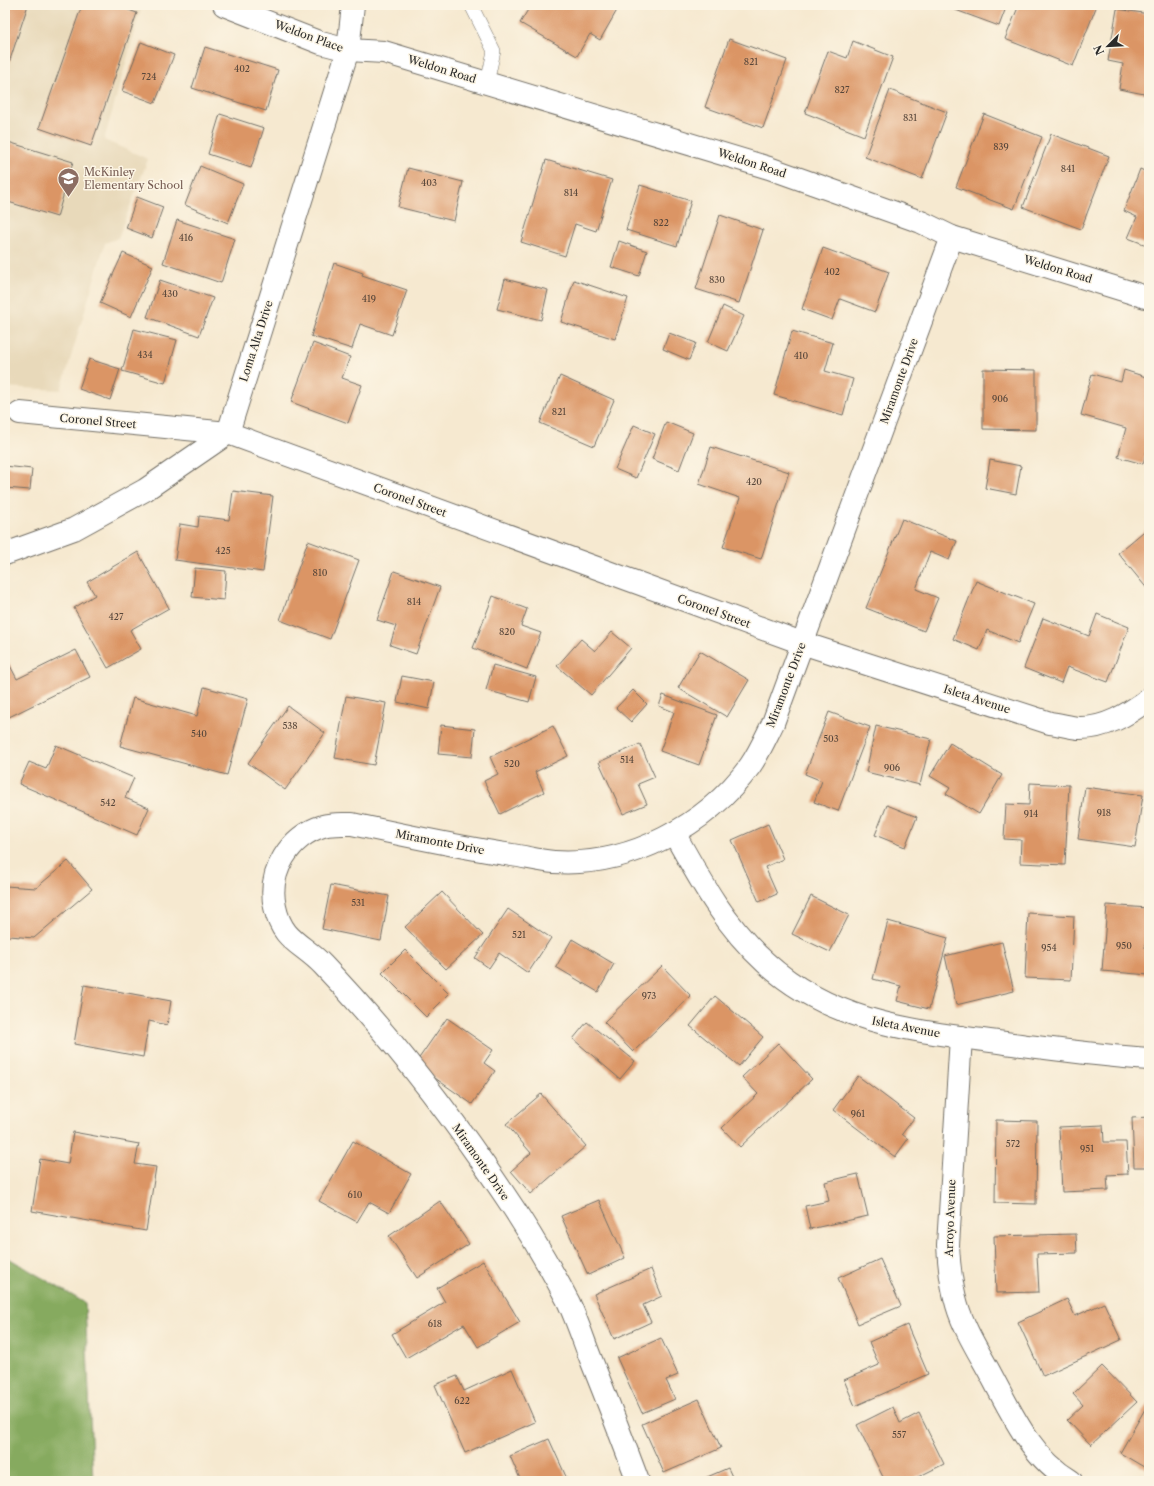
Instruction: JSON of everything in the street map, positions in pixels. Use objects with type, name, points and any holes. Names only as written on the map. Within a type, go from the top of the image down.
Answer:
[{"type":"street","name":"Weldon Place","points":[[224,5],[321,43],[348,50]]},
{"type":"street","name":"Loma Alta Drive","points":[[228,433],[348,50],[353,5]]},
{"type":"street","name":"Weldon Road","points":[[348,50],[384,52],[769,168],[921,222],[952,237],[1149,298]]},
{"type":"street","name":"Miramonte Drive","points":[[638,1481],[569,1303],[542,1253],[502,1190],[439,1104],[362,1006],[319,961],[295,943],[285,932],[274,906],[273,891],[280,863],[298,840],[323,826],[337,824],[352,824],[484,851],[554,862],[584,861],[615,856],[646,846],[674,833],[707,811],[730,789],[750,765],[773,723],[952,237]]},
{"type":"street","name":"Coronel Street","points":[[13,413],[228,433],[802,644]]},
{"type":"street","points":[[5,554],[74,529],[144,490],[228,433]]},
{"type":"street","name":"Isleta Avenue","points":[[802,644],[1050,723],[1077,728],[1091,727],[1118,720],[1149,699]]},
{"type":"street","name":"Isleta Avenue","points":[[674,833],[710,897],[735,932],[766,964],[802,990],[841,1011],[869,1021],[898,1028],[1109,1057],[1149,1059]]},
{"type":"street","name":"Arroyo Avenue","points":[[961,1037],[948,1245],[950,1276],[955,1298],[968,1334],[1021,1432],[1046,1462],[1071,1481]]},
{"type":"lane","points":[[471,5],[494,51],[487,83]]},
{"type":"shaded area","name":"McKinley Elementary School","points":[[5,5],[142,5],[104,140],[148,159],[118,238],[105,243],[61,390],[5,387]]},
{"type":"green space","points":[[5,1256],[85,1303],[93,1481],[5,1481]]},
{"type":"building","points":[[5,5],[28,5],[5,75]]},
{"type":"building","points":[[82,5],[115,5],[137,13],[91,146],[39,128]]},
{"type":"building","points":[[523,5],[620,5],[600,40],[590,34],[577,56],[520,23],[529,8]]},
{"type":"building","points":[[942,5],[1007,5],[999,26]]},
{"type":"building","points":[[1019,5],[1097,5],[1073,66],[1005,39]]},
{"type":"building","points":[[1117,9],[1149,14],[1149,95],[1119,89],[1123,64],[1108,61]]},
{"type":"building","points":[[729,39],[787,60],[763,128],[705,107]]},
{"type":"building","points":[[853,41],[893,57],[864,136],[805,113],[828,51],[847,58]]},
{"type":"building","points":[[141,42],[174,55],[155,103],[122,91]]},
{"type":"building","points":[[205,47],[278,70],[266,111],[192,88]]},
{"type":"building","points":[[890,90],[947,112],[922,179],[865,157]]},
{"type":"building","points":[[220,114],[264,128],[251,168],[208,154]]},
{"type":"building","points":[[984,114],[1042,137],[1014,209],[956,187]]},
{"type":"building","points":[[1051,134],[1109,156],[1081,229],[1023,207]]},
{"type":"building","points":[[5,141],[73,162],[57,217],[5,201]]},
{"type":"building","points":[[546,160],[612,180],[596,231],[575,224],[565,256],[521,242]]},
{"type":"building","points":[[200,166],[243,184],[228,223],[185,205]]},
{"type":"building","points":[[408,168],[463,182],[454,221],[398,207]]},
{"type":"building","points":[[1140,169],[1149,173],[1149,246],[1128,238],[1137,217],[1124,211]]},
{"type":"building","points":[[640,185],[691,201],[677,246],[626,230]]},
{"type":"building","points":[[137,197],[163,207],[152,238],[126,228]]},
{"type":"building","points":[[720,215],[763,230],[739,303],[696,289]]},
{"type":"building","points":[[177,220],[235,239],[221,283],[163,263]]},
{"type":"building","points":[[619,241],[647,251],[639,276],[611,267]]},
{"type":"building","points":[[823,248],[889,272],[875,312],[840,299],[832,320],[802,309]]},
{"type":"building","points":[[123,253],[153,266],[131,317],[100,303]]},
{"type":"building","points":[[334,263],[363,273],[362,275],[407,290],[392,335],[360,324],[352,349],[311,336]]},
{"type":"building","points":[[505,279],[548,290],[541,320],[497,309]]},
{"type":"building","points":[[160,280],[213,298],[199,336],[147,317]]},
{"type":"building","points":[[574,280],[628,298],[615,339],[561,322]]},
{"type":"building","points":[[723,306],[744,316],[728,351],[708,342]]},
{"type":"building","points":[[134,329],[177,340],[165,383],[122,371]]},
{"type":"building","points":[[792,331],[833,343],[825,371],[853,379],[843,415],[774,395]]},
{"type":"building","points":[[669,333],[696,343],[689,360],[663,349]]},
{"type":"building","points":[[313,343],[350,357],[342,378],[362,385],[348,423],[291,402]]},
{"type":"building","points":[[89,359],[120,369],[110,400],[79,389]]},
{"type":"building","points":[[983,369],[1036,370],[1036,430],[983,429]]},
{"type":"building","points":[[1124,370],[1149,378],[1149,443],[1143,464],[1118,457],[1126,428],[1081,415],[1092,374],[1121,382]]},
{"type":"building","points":[[560,376],[614,400],[594,446],[540,423]]},
{"type":"building","points":[[666,422],[693,433],[679,470],[652,459]]},
{"type":"building","points":[[634,425],[655,434],[636,478],[615,469]]},
{"type":"building","points":[[711,447],[789,472],[761,559],[723,547],[740,498],[699,484]]},
{"type":"building","points":[[990,460],[1021,466],[1016,494],[985,488]]},
{"type":"building","points":[[5,466],[32,469],[30,490],[5,488]]},
{"type":"building","points":[[233,491],[273,496],[263,572],[175,560],[180,524],[198,527],[199,516],[229,520]]},
{"type":"building","points":[[902,519],[957,541],[949,560],[930,552],[916,589],[938,598],[924,631],[866,608]]},
{"type":"building","points":[[1149,527],[1149,591],[1118,553]]},
{"type":"building","points":[[308,541],[359,560],[330,639],[280,620]]},
{"type":"building","points":[[138,552],[169,608],[130,630],[141,649],[108,668],[74,608],[95,595],[87,582]]},
{"type":"building","points":[[195,568],[226,571],[224,600],[192,597]]},
{"type":"building","points":[[394,571],[440,587],[416,654],[390,645],[396,626],[377,620]]},
{"type":"building","points":[[976,581],[1034,604],[1018,643],[987,630],[979,650],[953,639]]},
{"type":"building","points":[[493,596],[527,609],[521,626],[541,633],[527,669],[473,648]]},
{"type":"building","points":[[1097,614],[1129,627],[1108,682],[1067,667],[1061,683],[1024,668],[1043,618],[1089,636]]},
{"type":"building","points":[[612,632],[631,648],[591,695],[557,666],[581,639],[595,651]]},
{"type":"building","points":[[76,650],[90,677],[5,719],[5,656],[17,679]]},
{"type":"building","points":[[700,651],[749,680],[727,717],[678,688]]},
{"type":"building","points":[[493,665],[536,677],[529,702],[486,690]]},
{"type":"building","points":[[402,676],[434,682],[429,709],[397,702]]},
{"type":"building","points":[[204,687],[248,699],[227,775],[120,746],[133,698],[197,716]]},
{"type":"building","points":[[633,690],[647,704],[631,722],[616,708]]},
{"type":"building","points":[[663,695],[717,715],[699,765],[660,751],[674,712],[659,706]]},
{"type":"building","points":[[346,696],[386,703],[374,765],[335,758]]},
{"type":"building","points":[[288,706],[325,733],[285,790],[248,763]]},
{"type":"building","points":[[829,712],[870,727],[838,811],[814,802],[822,781],[805,774]]},
{"type":"building","points":[[441,725],[475,729],[472,757],[438,754]]},
{"type":"building","points":[[553,726],[568,756],[535,772],[544,792],[500,814],[484,781],[498,774],[490,757]]},
{"type":"building","points":[[876,726],[931,739],[920,785],[866,772]]},
{"type":"building","points":[[950,743],[1002,775],[979,814],[946,794],[950,788],[930,776]]},
{"type":"building","points":[[640,744],[655,777],[638,784],[647,804],[623,814],[599,762]]},
{"type":"building","points":[[56,745],[134,778],[125,798],[149,808],[137,835],[19,784],[29,762],[46,769]]},
{"type":"building","points":[[1030,783],[1069,785],[1065,865],[1020,863],[1021,840],[1004,839],[1006,804],[1029,805]]},
{"type":"building","points":[[1085,787],[1143,795],[1135,847],[1078,839]]},
{"type":"building","points":[[887,805],[917,817],[905,847],[875,835]]},
{"type":"building","points":[[768,824],[783,859],[765,867],[777,894],[759,902],[732,840]]},
{"type":"building","points":[[68,861],[92,889],[34,938],[9,936],[5,939],[5,886],[36,888]]},
{"type":"building","points":[[331,885],[389,896],[381,941],[322,929]]},
{"type":"building","points":[[442,892],[483,935],[446,969],[405,927]]},
{"type":"building","points":[[811,896],[849,915],[830,952],[792,934]]},
{"type":"building","points":[[1107,905],[1148,908],[1145,948],[1149,949],[1149,975],[1102,971]]},
{"type":"building","points":[[508,909],[551,938],[528,973],[499,953],[489,968],[475,958]]},
{"type":"building","points":[[1028,913],[1074,916],[1071,980],[1025,978]]},
{"type":"building","points":[[888,921],[948,938],[929,1009],[897,1001],[901,986],[873,979]]},
{"type":"building","points":[[572,939],[614,964],[598,992],[556,967]]},
{"type":"building","points":[[1002,942],[1014,991],[956,1005],[945,956]]},
{"type":"building","points":[[405,950],[449,994],[426,1017],[382,973]]},
{"type":"building","points":[[662,966],[691,996],[633,1052],[604,1022]]},
{"type":"building","points":[[84,985],[171,1001],[167,1025],[149,1021],[143,1057],[74,1044]]},
{"type":"building","points":[[715,996],[763,1037],[739,1066],[690,1026]]},
{"type":"building","points":[[447,1018],[493,1050],[484,1063],[495,1071],[472,1104],[415,1064]]},
{"type":"building","points":[[587,1022],[635,1061],[620,1079],[573,1039]]},
{"type":"building","points":[[778,1043],[812,1079],[740,1147],[722,1128],[758,1094],[742,1077]]},
{"type":"building","points":[[858,1076],[914,1118],[902,1134],[908,1139],[895,1157],[833,1110]]},
{"type":"building","points":[[541,1094],[586,1146],[531,1194],[511,1171],[531,1153],[506,1124]]},
{"type":"building","points":[[1149,1117],[1149,1167],[1134,1167],[1132,1118]]},
{"type":"building","points":[[996,1120],[1037,1121],[1036,1204],[995,1203]]},
{"type":"building","points":[[1103,1125],[1104,1142],[1126,1142],[1128,1174],[1107,1175],[1108,1190],[1062,1192],[1059,1127]]},
{"type":"building","points":[[73,1132],[139,1144],[135,1164],[156,1167],[146,1231],[32,1211],[40,1159],[68,1164]]},
{"type":"building","points":[[353,1141],[411,1174],[389,1213],[369,1202],[357,1222],[319,1201]]},
{"type":"building","points":[[858,1174],[868,1216],[810,1229],[805,1206],[829,1201],[825,1182]]},
{"type":"building","points":[[599,1200],[625,1258],[588,1275],[561,1216]]},
{"type":"building","points":[[440,1201],[469,1244],[417,1278],[389,1236]]},
{"type":"building","points":[[1076,1234],[1077,1253],[1037,1254],[1039,1292],[996,1293],[994,1236]]},
{"type":"building","points":[[880,1259],[901,1306],[858,1324],[838,1278]]},
{"type":"building","points":[[483,1261],[520,1322],[478,1347],[464,1324],[406,1358],[392,1334],[445,1302],[437,1288]]},
{"type":"building","points":[[651,1269],[662,1296],[643,1305],[651,1322],[614,1339],[594,1294]]},
{"type":"building","points":[[1067,1299],[1075,1316],[1104,1303],[1121,1340],[1043,1376],[1018,1322]]},
{"type":"building","points":[[907,1325],[928,1374],[855,1406],[844,1380],[879,1365],[869,1342]]},
{"type":"building","points":[[661,1338],[678,1375],[666,1380],[675,1399],[642,1413],[617,1358]]},
{"type":"building","points":[[1102,1366],[1137,1402],[1091,1445],[1067,1420],[1083,1405],[1073,1394]]},
{"type":"building","points":[[512,1369],[535,1422],[465,1453],[435,1385],[457,1376],[464,1391]]},
{"type":"building","points":[[699,1399],[721,1448],[664,1473],[642,1424]]},
{"type":"building","points":[[1149,1402],[1149,1470],[1120,1453]]},
{"type":"building","points":[[893,1407],[900,1423],[919,1413],[944,1464],[910,1481],[885,1481],[857,1425]]},
{"type":"building","points":[[549,1439],[568,1481],[521,1481],[510,1456]]},
{"type":"building","points":[[728,1468],[734,1481],[698,1481]]},
{"type":"place","name":"McKinley Elementary School","points":[[69,198]]}]
